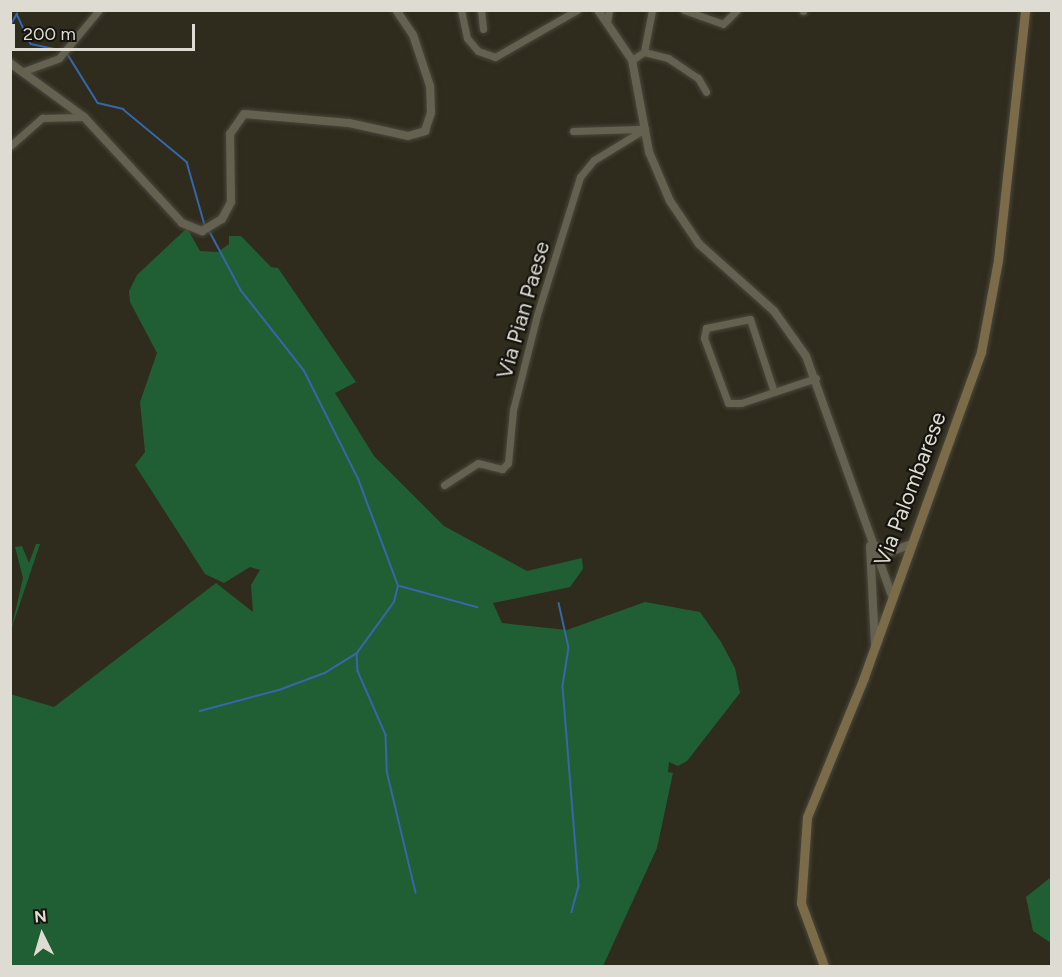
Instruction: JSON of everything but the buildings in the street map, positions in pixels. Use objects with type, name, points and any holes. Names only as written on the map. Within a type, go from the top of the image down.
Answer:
[{"type":"main road","name":"Via Palombarese","points":[[824,966],[802,909],[804,830],[875,645],[891,593],[984,341],[1025,10]]},
{"type":"street","points":[[24,71],[59,58],[99,10]]},
{"type":"street","points":[[10,63],[84,117],[186,227],[209,229],[232,199],[230,131],[244,114],[339,122],[408,136],[424,131],[432,107],[430,86],[413,35],[396,10]]},
{"type":"street","points":[[460,10],[467,38],[477,51],[495,57],[577,10]]},
{"type":"street","points":[[481,10],[483,28]]},
{"type":"street","points":[[598,10],[632,60],[645,129],[658,176],[683,222],[707,253],[777,315],[816,378],[869,540],[891,593]]},
{"type":"street","points":[[607,23],[609,10]]},
{"type":"street","points":[[632,60],[644,52],[652,10]]},
{"type":"street","points":[[684,10],[723,24],[737,10]]},
{"type":"street","points":[[644,52],[674,61],[698,78],[706,92]]},
{"type":"street","points":[[10,146],[39,119],[84,117]]},
{"type":"street","points":[[573,131],[645,129]]},
{"type":"street","name":"Via Pian Paese","points":[[444,485],[478,463],[507,465],[513,410],[537,315],[581,175],[594,160],[645,129]]},
{"type":"street","points":[[774,392],[750,319],[706,328],[704,338],[726,402],[736,404],[774,392],[816,378]]},
{"type":"street","points":[[869,540],[886,553],[909,545]]},
{"type":"street","points":[[869,540],[875,645]]},
{"type":"street","points":[[871,560],[891,593]]},
{"type":"green space","points":[[187,228],[200,251],[218,252],[229,244],[229,236],[241,236],[271,267],[278,268],[356,382],[335,393],[374,456],[444,526],[527,571],[582,558],[583,569],[570,587],[493,603],[502,623],[567,630],[645,602],[700,612],[721,642],[735,668],[740,693],[687,761],[678,766],[669,762],[668,772],[673,773],[657,848],[603,966],[11,966],[10,694],[54,707],[216,583],[253,612],[251,585],[260,570],[250,567],[224,583],[205,574],[135,465],[145,452],[140,402],[157,353],[130,302],[129,291],[137,275]]},
{"type":"green space","points":[[36,544],[40,544],[11,630],[23,578],[15,547],[22,546],[29,563]]},
{"type":"green space","points":[[1051,877],[1051,943],[1033,931],[1026,897]]},
{"type":"waterway","points":[[17,14],[31,44],[60,50]]},
{"type":"waterway","points":[[10,26],[17,14]]},
{"type":"waterway","points":[[67,53],[98,103],[123,109],[187,162],[205,225]]},
{"type":"waterway","points":[[200,711],[279,690],[325,673],[357,653],[394,602],[398,586],[358,479],[304,371],[241,291],[209,231]]},
{"type":"waterway","points":[[400,586],[477,607]]},
{"type":"waterway","points":[[559,603],[569,648],[563,687],[579,886],[572,912]]},
{"type":"waterway","points":[[357,654],[358,671],[386,735],[387,771],[416,893]]}]
